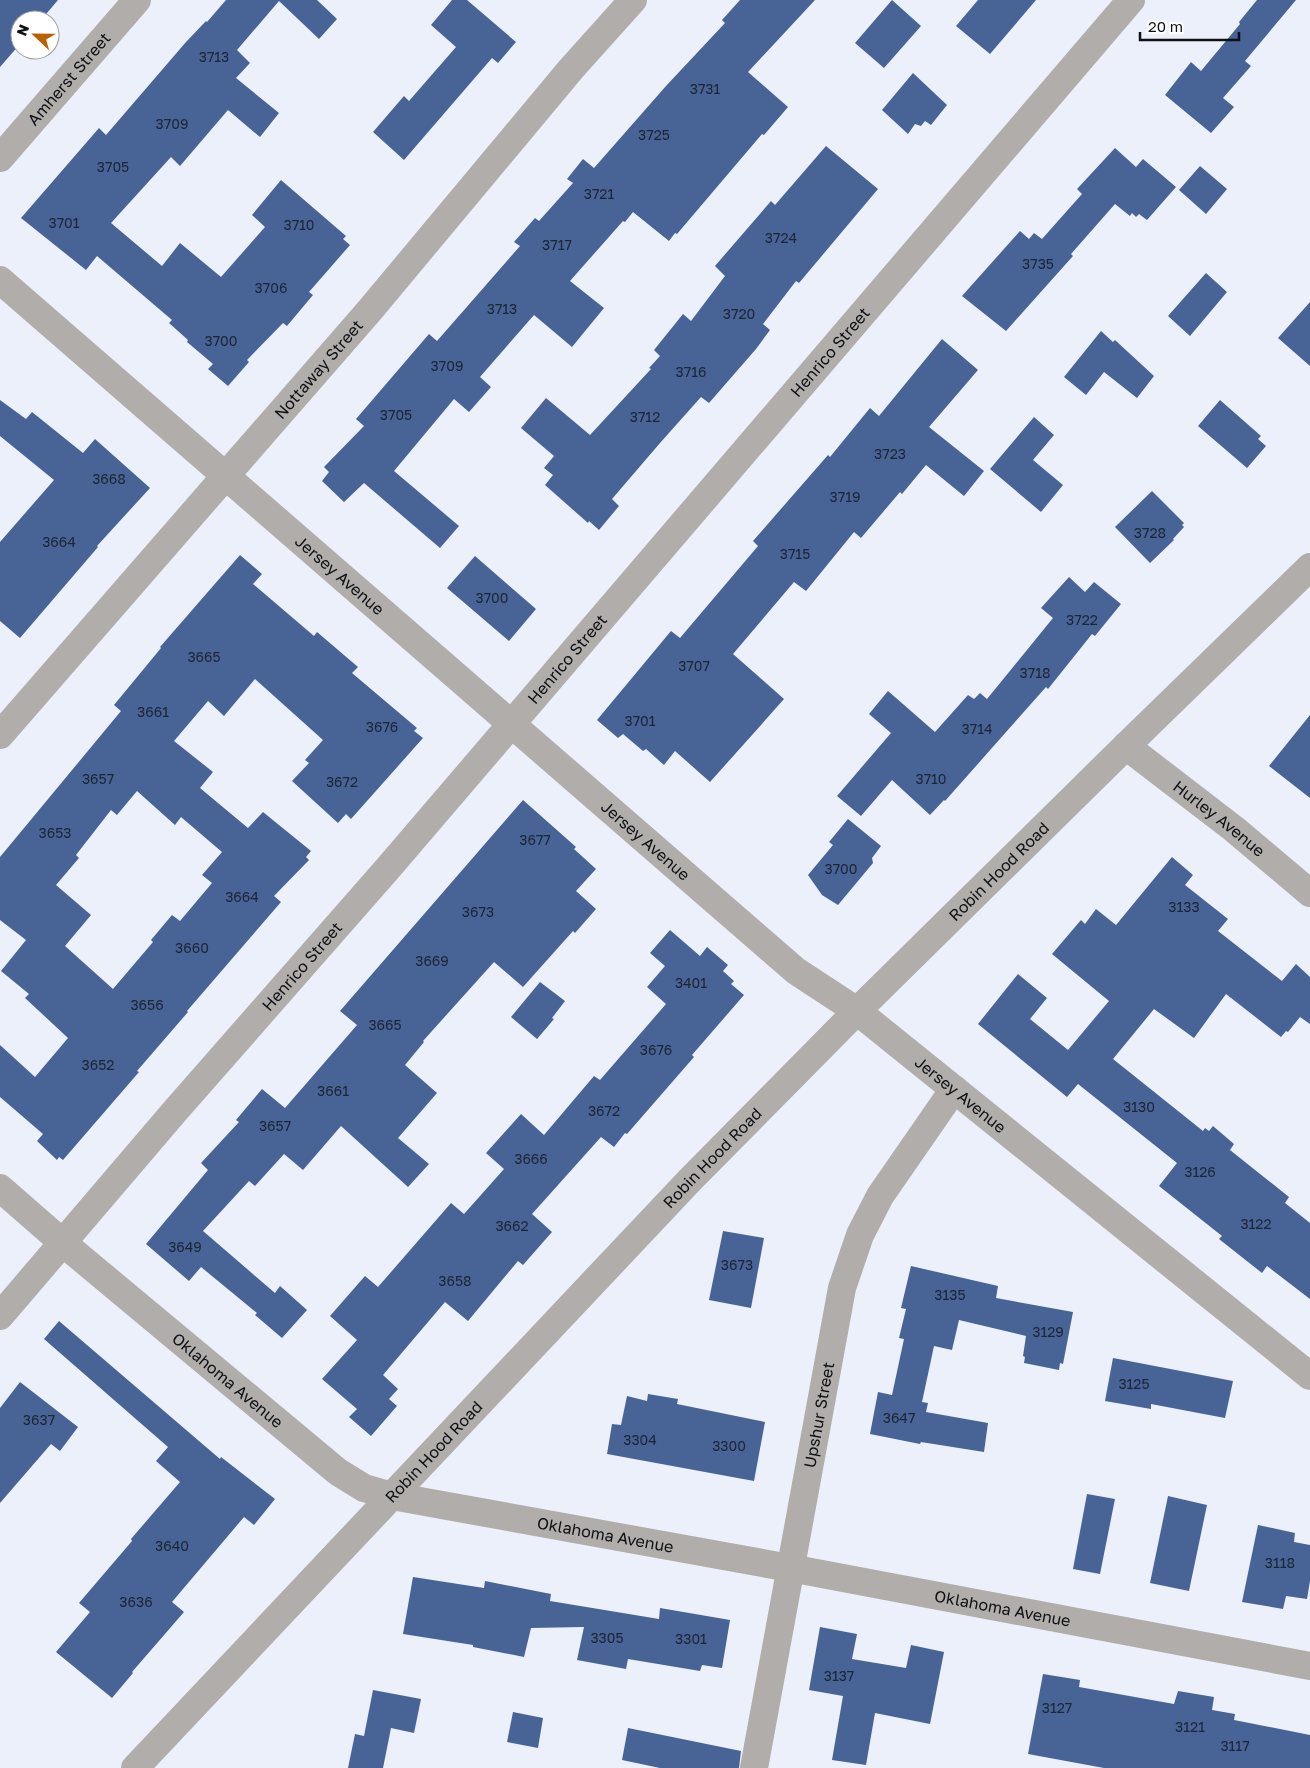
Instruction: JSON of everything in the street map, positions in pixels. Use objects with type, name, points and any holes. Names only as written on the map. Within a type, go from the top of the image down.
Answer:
[{"type":"street","name":"Amherst Street","points":[[0,158],[137,0]]},
{"type":"street","name":"Nottaway Street","points":[[0,735],[370,310],[571,69],[633,0]]},
{"type":"street","name":"Henrico Street","points":[[0,1316],[175,1111],[512,724],[1131,0]]},
{"type":"street","name":"Jersey Avenue","points":[[0,280],[796,971],[857,1011],[1310,1376]]},
{"type":"street","name":"Robin Hood Road","points":[[134,1768],[689,1181],[857,1011],[1310,567]]},
{"type":"street","name":"Hurley Avenue","points":[[1126,746],[1234,829],[1310,893]]},
{"type":"street","name":"Upshur Street","points":[[754,1768],[842,1288],[860,1235],[880,1196],[954,1089]]},
{"type":"street","name":"Oklahoma Avenue","points":[[0,1188],[63,1243],[338,1472],[364,1488],[392,1496],[790,1568],[1310,1666]]},
{"type":"building","points":[[0,0],[58,0],[50,10],[10,10],[10,56],[0,67]]},
{"type":"building","points":[[226,0],[317,0],[337,19],[319,39],[279,1],[237,50],[250,63],[236,78],[279,113],[260,137],[228,110],[180,166],[171,157],[111,223],[162,266],[180,243],[221,277],[265,227],[252,215],[281,180],[346,236],[343,239],[350,245],[309,292],[313,295],[287,326],[283,323],[247,360],[249,362],[228,386],[208,369],[213,364],[187,342],[188,340],[169,323],[172,320],[97,256],[86,270],[21,218],[99,128],[106,135],[186,42]]},
{"type":"building","points":[[452,0],[467,0],[516,42],[498,63],[492,58],[404,160],[373,132],[404,96],[409,101],[456,47],[431,25]]},
{"type":"building","points":[[740,0],[815,0],[748,72],[788,107],[764,135],[762,134],[669,241],[633,212],[625,222],[623,221],[570,281],[604,308],[572,347],[534,315],[480,377],[491,387],[469,412],[454,399],[394,471],[459,526],[440,548],[364,483],[344,502],[322,481],[329,472],[324,467],[364,426],[356,419],[429,334],[437,341],[520,246],[514,242],[535,218],[539,221],[573,183],[567,179],[583,159],[594,168],[666,86],[725,23],[722,20]]},
{"type":"building","points":[[892,0],[921,26],[884,68],[855,43]]},
{"type":"building","points":[[978,0],[1036,0],[990,54],[956,26]]},
{"type":"building","points":[[1257,0],[1296,0],[1245,61],[1251,66],[1223,98],[1234,107],[1211,133],[1165,95],[1191,62],[1201,71],[1240,24],[1239,22]]},
{"type":"building","points":[[913,73],[947,105],[931,125],[925,121],[921,126],[915,124],[908,134],[882,110]]},
{"type":"building","points":[[826,146],[878,189],[799,283],[796,281],[763,324],[770,330],[756,349],[709,403],[701,397],[612,499],[619,506],[599,530],[589,521],[588,523],[545,485],[553,475],[544,468],[554,456],[521,428],[546,398],[590,435],[651,369],[649,368],[660,356],[654,350],[683,314],[691,321],[725,276],[715,266],[771,201],[775,205]]},
{"type":"building","points":[[1115,148],[1136,167],[1143,159],[1176,187],[1147,220],[1139,214],[1136,217],[1132,213],[1130,216],[1115,204],[1071,254],[1073,256],[1006,331],[962,296],[1020,231],[1029,239],[1034,233],[1042,239],[1082,194],[1077,189]]},
{"type":"building","points":[[1200,166],[1227,189],[1206,214],[1179,190]]},
{"type":"building","points":[[1206,273],[1227,292],[1190,336],[1168,316]]},
{"type":"building","points":[[1310,302],[1310,366],[1278,338]]},
{"type":"building","points":[[1101,331],[1113,342],[1115,340],[1154,376],[1137,398],[1104,372],[1086,395],[1064,377]]},
{"type":"building","points":[[942,339],[978,370],[929,427],[984,471],[964,496],[926,465],[861,538],[854,532],[806,591],[794,582],[733,654],[784,699],[710,782],[675,751],[664,765],[646,749],[643,751],[623,734],[618,738],[597,720],[671,631],[680,638],[758,546],[753,541],[828,455],[830,457],[870,408],[879,416]]},
{"type":"building","points":[[0,400],[26,419],[32,412],[83,453],[95,439],[150,488],[97,546],[20,638],[0,621],[0,542],[54,480],[0,436]]},
{"type":"building","points":[[1220,400],[1261,436],[1258,439],[1266,446],[1247,468],[1198,426]]},
{"type":"building","points":[[1034,417],[1054,435],[1033,460],[1063,485],[1041,512],[990,469]]},
{"type":"building","points":[[1152,491],[1184,523],[1182,525],[1184,527],[1174,540],[1150,563],[1115,527]]},
{"type":"building","points":[[240,555],[262,574],[253,584],[314,636],[317,632],[358,667],[352,673],[417,728],[414,731],[423,738],[351,819],[346,814],[338,823],[292,781],[309,763],[305,760],[323,740],[255,679],[224,716],[208,701],[174,741],[213,772],[200,788],[248,828],[263,812],[311,851],[306,857],[309,860],[274,896],[281,902],[187,1011],[137,1071],[139,1072],[63,1160],[59,1157],[57,1160],[37,1141],[43,1134],[0,1097],[0,1045],[35,1077],[68,1038],[25,998],[29,994],[1,971],[26,940],[0,920],[0,857],[121,711],[114,705],[160,647]],"holes":[[[137,791],[175,825],[181,817],[222,852],[202,875],[212,883],[180,921],[172,915],[151,940],[153,942],[113,989],[65,946],[91,915],[56,885],[79,858],[76,855],[111,810],[117,815]]]},
{"type":"building","points":[[475,556],[536,609],[509,641],[447,588]]},
{"type":"building","points":[[1069,577],[1085,592],[1094,582],[1121,604],[1095,636],[1092,634],[1048,689],[1046,687],[945,801],[930,815],[892,780],[861,816],[837,796],[891,733],[869,714],[888,691],[935,732],[968,695],[974,699],[980,693],[987,699],[1053,618],[1041,608]]},
{"type":"building","points":[[1310,715],[1310,798],[1269,766]]},
{"type":"building","points":[[523,800],[576,847],[574,849],[596,869],[576,891],[596,909],[575,933],[573,931],[523,987],[494,962],[423,1041],[405,1065],[437,1093],[398,1138],[429,1164],[408,1187],[341,1126],[303,1170],[284,1154],[255,1186],[249,1181],[203,1231],[275,1293],[280,1286],[307,1310],[282,1338],[255,1315],[257,1313],[201,1267],[189,1281],[146,1244],[208,1170],[201,1163],[239,1122],[236,1120],[262,1089],[285,1108],[357,1025],[340,1011]]},
{"type":"building","points":[[848,819],[881,846],[872,858],[873,863],[838,905],[822,895],[808,875],[833,845],[829,842]]},
{"type":"building","points":[[1172,857],[1193,875],[1185,885],[1228,919],[1218,931],[1282,981],[1296,964],[1310,977],[1310,1024],[1300,1017],[1288,1032],[1286,1031],[1281,1037],[1226,994],[1194,1038],[1154,1009],[1113,1059],[1203,1131],[1205,1128],[1209,1131],[1213,1126],[1234,1144],[1230,1150],[1289,1197],[1285,1203],[1310,1223],[1310,1299],[1267,1266],[1262,1273],[1219,1239],[1222,1236],[1159,1186],[1177,1163],[1078,1084],[1067,1097],[978,1024],[1018,974],[1047,998],[1030,1019],[1068,1050],[1109,1001],[1052,954],[1081,920],[1085,924],[1096,909],[1116,925]]},
{"type":"building","points":[[670,930],[700,956],[707,947],[728,965],[723,971],[734,981],[731,984],[744,995],[692,1055],[694,1057],[627,1134],[625,1133],[614,1147],[601,1137],[532,1214],[552,1232],[523,1265],[518,1261],[468,1321],[445,1302],[383,1375],[398,1389],[389,1399],[397,1406],[371,1436],[349,1417],[357,1409],[322,1379],[357,1340],[330,1316],[365,1276],[378,1287],[451,1203],[464,1214],[504,1169],[486,1153],[521,1114],[544,1135],[594,1076],[600,1080],[666,1004],[647,987],[665,966],[650,953]]},
{"type":"building","points":[[540,982],[565,1001],[552,1018],[554,1019],[537,1039],[511,1017]]},
{"type":"building","points":[[723,1231],[764,1238],[751,1308],[709,1300]]},
{"type":"building","points":[[911,1266],[998,1286],[996,1298],[1073,1312],[1063,1364],[1060,1363],[1059,1370],[1024,1363],[1025,1357],[1023,1356],[1026,1336],[959,1320],[952,1350],[934,1346],[922,1402],[928,1403],[926,1412],[988,1423],[984,1452],[921,1442],[920,1444],[870,1434],[878,1392],[892,1395],[904,1339],[899,1338],[906,1309],[901,1308]]},
{"type":"building","points":[[59,1321],[220,1459],[221,1457],[275,1499],[254,1525],[244,1517],[172,1602],[184,1612],[112,1698],[56,1652],[90,1612],[79,1603],[180,1482],[156,1461],[168,1447],[44,1339]]},
{"type":"building","points":[[1113,1358],[1233,1381],[1225,1418],[1151,1404],[1151,1409],[1105,1401]]},
{"type":"building","points":[[20,1382],[78,1427],[60,1451],[51,1444],[0,1503],[0,1408]]},
{"type":"building","points":[[648,1394],[678,1399],[677,1404],[765,1422],[754,1481],[607,1454],[612,1424],[621,1425],[627,1396],[647,1401]]},
{"type":"building","points":[[1087,1494],[1115,1499],[1100,1574],[1073,1569]]},
{"type":"building","points":[[1168,1496],[1207,1505],[1189,1591],[1150,1583]]},
{"type":"building","points":[[1258,1525],[1295,1533],[1294,1542],[1310,1545],[1310,1581],[1307,1599],[1286,1596],[1283,1609],[1242,1602]]},
{"type":"building","points":[[413,1577],[484,1588],[485,1581],[551,1594],[550,1601],[659,1619],[660,1608],[730,1620],[722,1668],[702,1665],[700,1671],[628,1659],[626,1669],[577,1660],[584,1627],[531,1628],[524,1657],[473,1647],[473,1645],[403,1634]]},
{"type":"building","points":[[820,1627],[857,1634],[852,1659],[906,1668],[911,1645],[944,1652],[930,1724],[875,1713],[866,1765],[832,1760],[843,1696],[809,1690]]},
{"type":"building","points":[[1043,1674],[1080,1680],[1079,1687],[1174,1704],[1178,1691],[1214,1697],[1212,1710],[1235,1714],[1234,1720],[1310,1735],[1310,1768],[1104,1768],[1028,1754]]},
{"type":"building","points":[[373,1690],[421,1699],[414,1733],[391,1728],[383,1768],[348,1768],[355,1734],[364,1736]]},
{"type":"building","points":[[513,1712],[543,1718],[538,1748],[507,1742]]},
{"type":"building","points":[[628,1728],[741,1751],[739,1768],[660,1768],[622,1760]]}]
